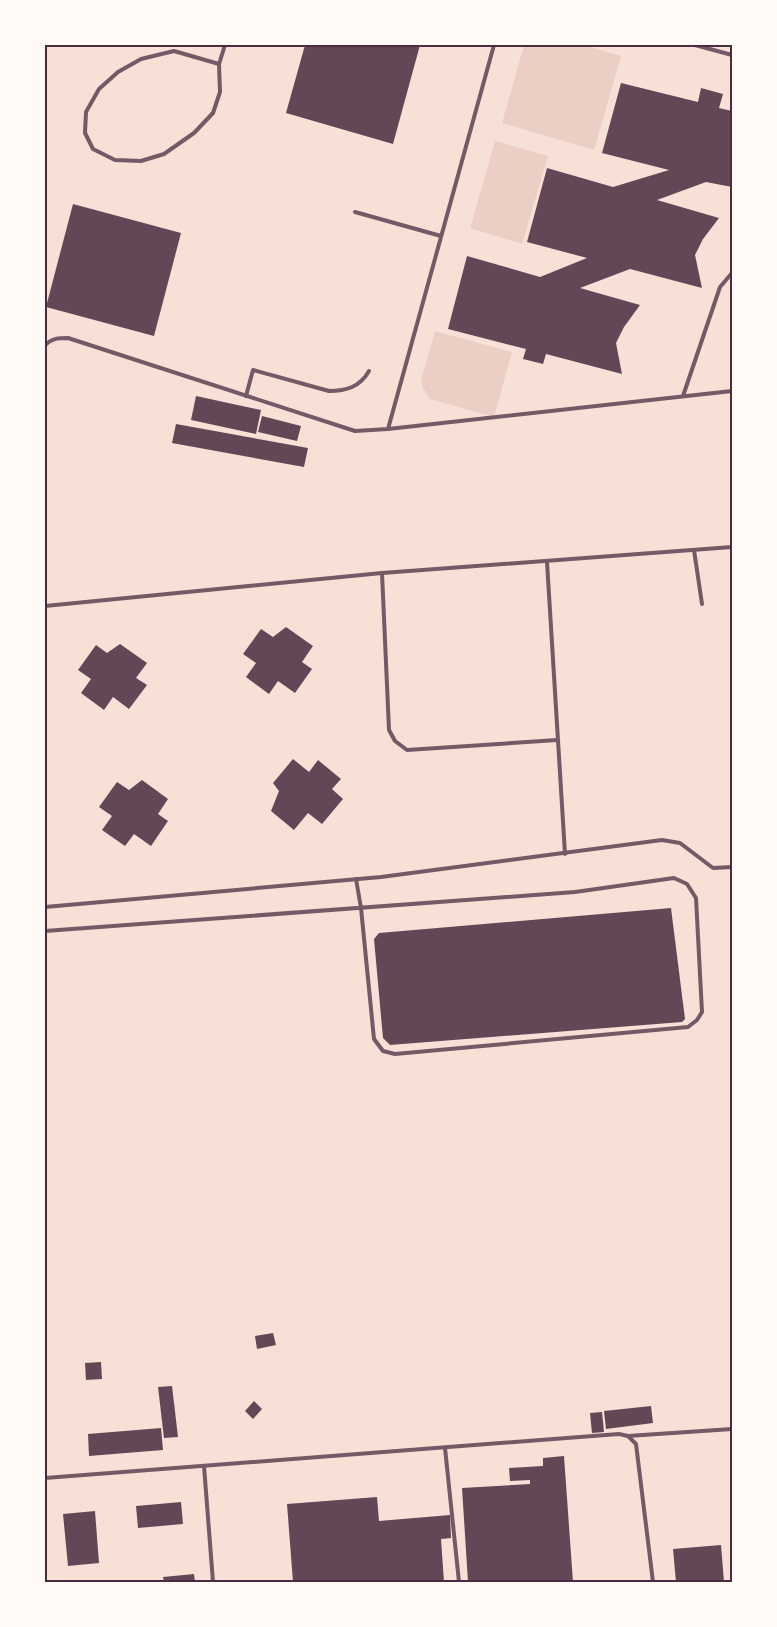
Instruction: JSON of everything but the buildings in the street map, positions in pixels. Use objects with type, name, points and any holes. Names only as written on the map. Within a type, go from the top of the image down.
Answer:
[{"type":"lane","points":[[174,51],[176,45]]},
{"type":"lane","points":[[219,64],[174,51],[141,59],[118,72],[99,89],[86,112],[86,133],[93,149],[115,160],[140,162],[164,154],[194,134],[213,113],[220,92],[219,64],[225,45]]},
{"type":"lane","points":[[388,429],[494,45]]},
{"type":"lane","points":[[695,45],[732,55]]},
{"type":"lane","points":[[355,212],[441,236]]},
{"type":"lane","points":[[684,396],[720,287],[732,273]]},
{"type":"lane","points":[[45,345],[50,340],[68,338],[355,431],[732,391]]},
{"type":"lane","points":[[246,396],[253,370],[329,391],[340,391],[356,386],[364,380],[369,371]]},
{"type":"lane","points":[[45,606],[382,573],[732,547]]},
{"type":"lane","points":[[694,550],[702,604]]},
{"type":"lane","points":[[547,562],[565,854]]},
{"type":"lane","points":[[382,573],[389,730],[395,741],[407,750],[557,740]]},
{"type":"lane","points":[[45,907],[356,878],[565,854],[662,840],[680,843],[713,868],[732,867]]},
{"type":"lane","points":[[45,931],[361,908],[575,892],[674,878],[687,884],[696,898],[702,1012],[697,1020],[688,1027],[395,1054],[384,1051],[374,1039],[361,908],[356,878]]},
{"type":"lane","points":[[45,1478],[618,1434],[628,1436],[732,1429]]},
{"type":"lane","points":[[628,1436],[636,1444],[653,1582]]},
{"type":"lane","points":[[445,1448],[459,1582]]},
{"type":"lane","points":[[204,1466],[213,1582]]},
{"type":"shaded area","points":[[524,45],[583,45],[621,56],[594,150],[502,123]]},
{"type":"shaded area","points":[[495,141],[548,156],[522,244],[470,228]]},
{"type":"shaded area","points":[[435,331],[512,352],[494,417],[430,399],[423,388],[421,380]]}]
